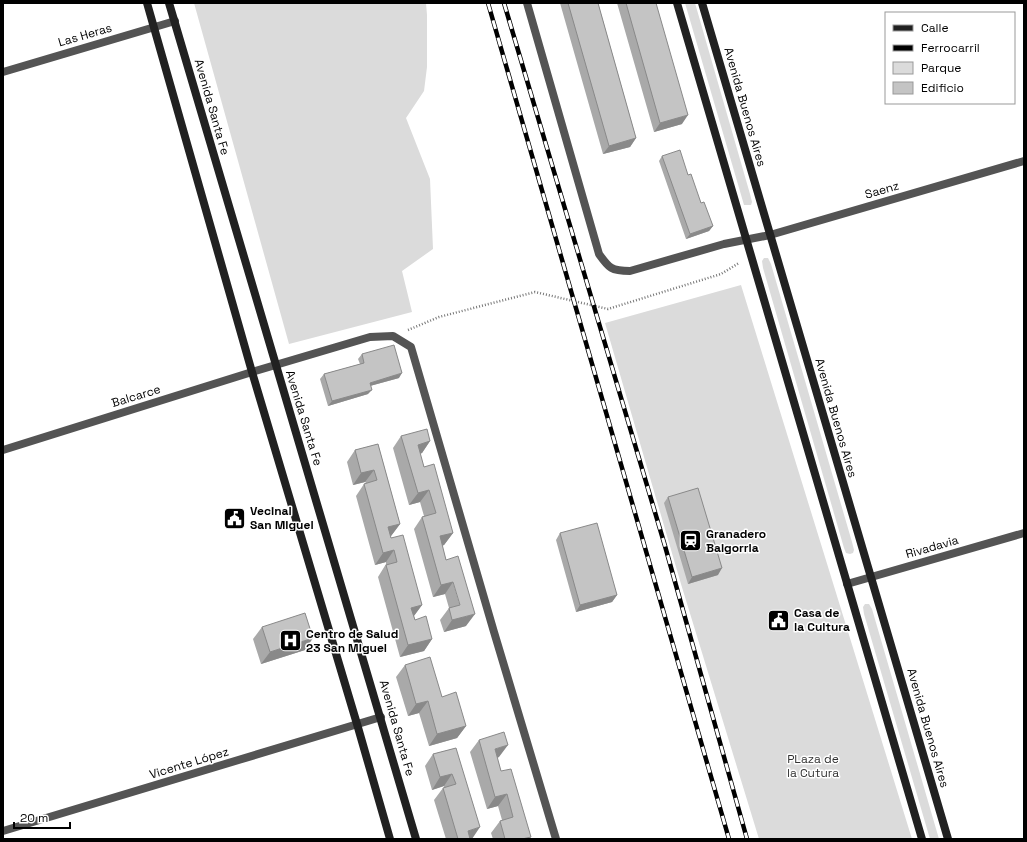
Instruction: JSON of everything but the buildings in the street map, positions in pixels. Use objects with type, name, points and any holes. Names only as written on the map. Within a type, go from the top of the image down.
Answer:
[{"type":"main road","points":[[147,3],[252,372],[390,839]]},
{"type":"main road","name":"Avenida Santa Fe","points":[[169,3],[416,839]]},
{"type":"main road","points":[[677,3],[922,839]]},
{"type":"main road","name":"Avenida Buenos Aires","points":[[702,3],[948,839]]},
{"type":"street","name":"Saenz","points":[[527,3],[599,254],[608,266],[619,271],[630,271],[724,244],[770,236],[1024,161]]},
{"type":"street","name":"Las Heras","points":[[3,72],[174,21]]},
{"type":"street","name":"Balcarce","points":[[3,450],[252,372],[370,337],[393,336]]},
{"type":"street","points":[[393,336],[411,347],[556,839]]},
{"type":"street","name":"Rivadavia","points":[[847,584],[1024,533]]},
{"type":"street","name":"Vicente López","points":[[3,831],[381,717]]},
{"type":"path","points":[[393,336],[439,317],[536,292],[608,309],[721,274],[751,255]]},
{"type":"green space","points":[[194,3],[426,3],[427,67],[424,91],[406,118],[430,179],[433,249],[402,271],[412,312],[289,344]]},
{"type":"green space","points":[[685,3],[695,3],[750,194],[752,202],[751,205],[744,205]]},
{"type":"green space","points":[[764,258],[768,258],[771,264],[852,542],[854,550],[853,553],[850,554],[846,553],[844,548],[763,268],[762,261]]},
{"type":"green space","name":"PLaza de la Cutura","points":[[741,285],[912,839],[759,839],[681,584],[605,323]]},
{"type":"green space","points":[[865,604],[869,604],[872,609],[939,839],[930,839],[864,614],[863,607]]},
{"type":"railway","points":[[488,3],[729,839]]},
{"type":"railway","points":[[504,3],[665,546],[747,839]]},
{"type":"place","name":"Vecinal San Miguel","points":[[234,518]]},
{"type":"place","name":"Granadero Baigorria","points":[[691,541]]},
{"type":"place","name":"Casa de la Cultura","points":[[779,620]]},
{"type":"place","name":"Centro de Salud 23 San Miguel","points":[[290,641]]}]
